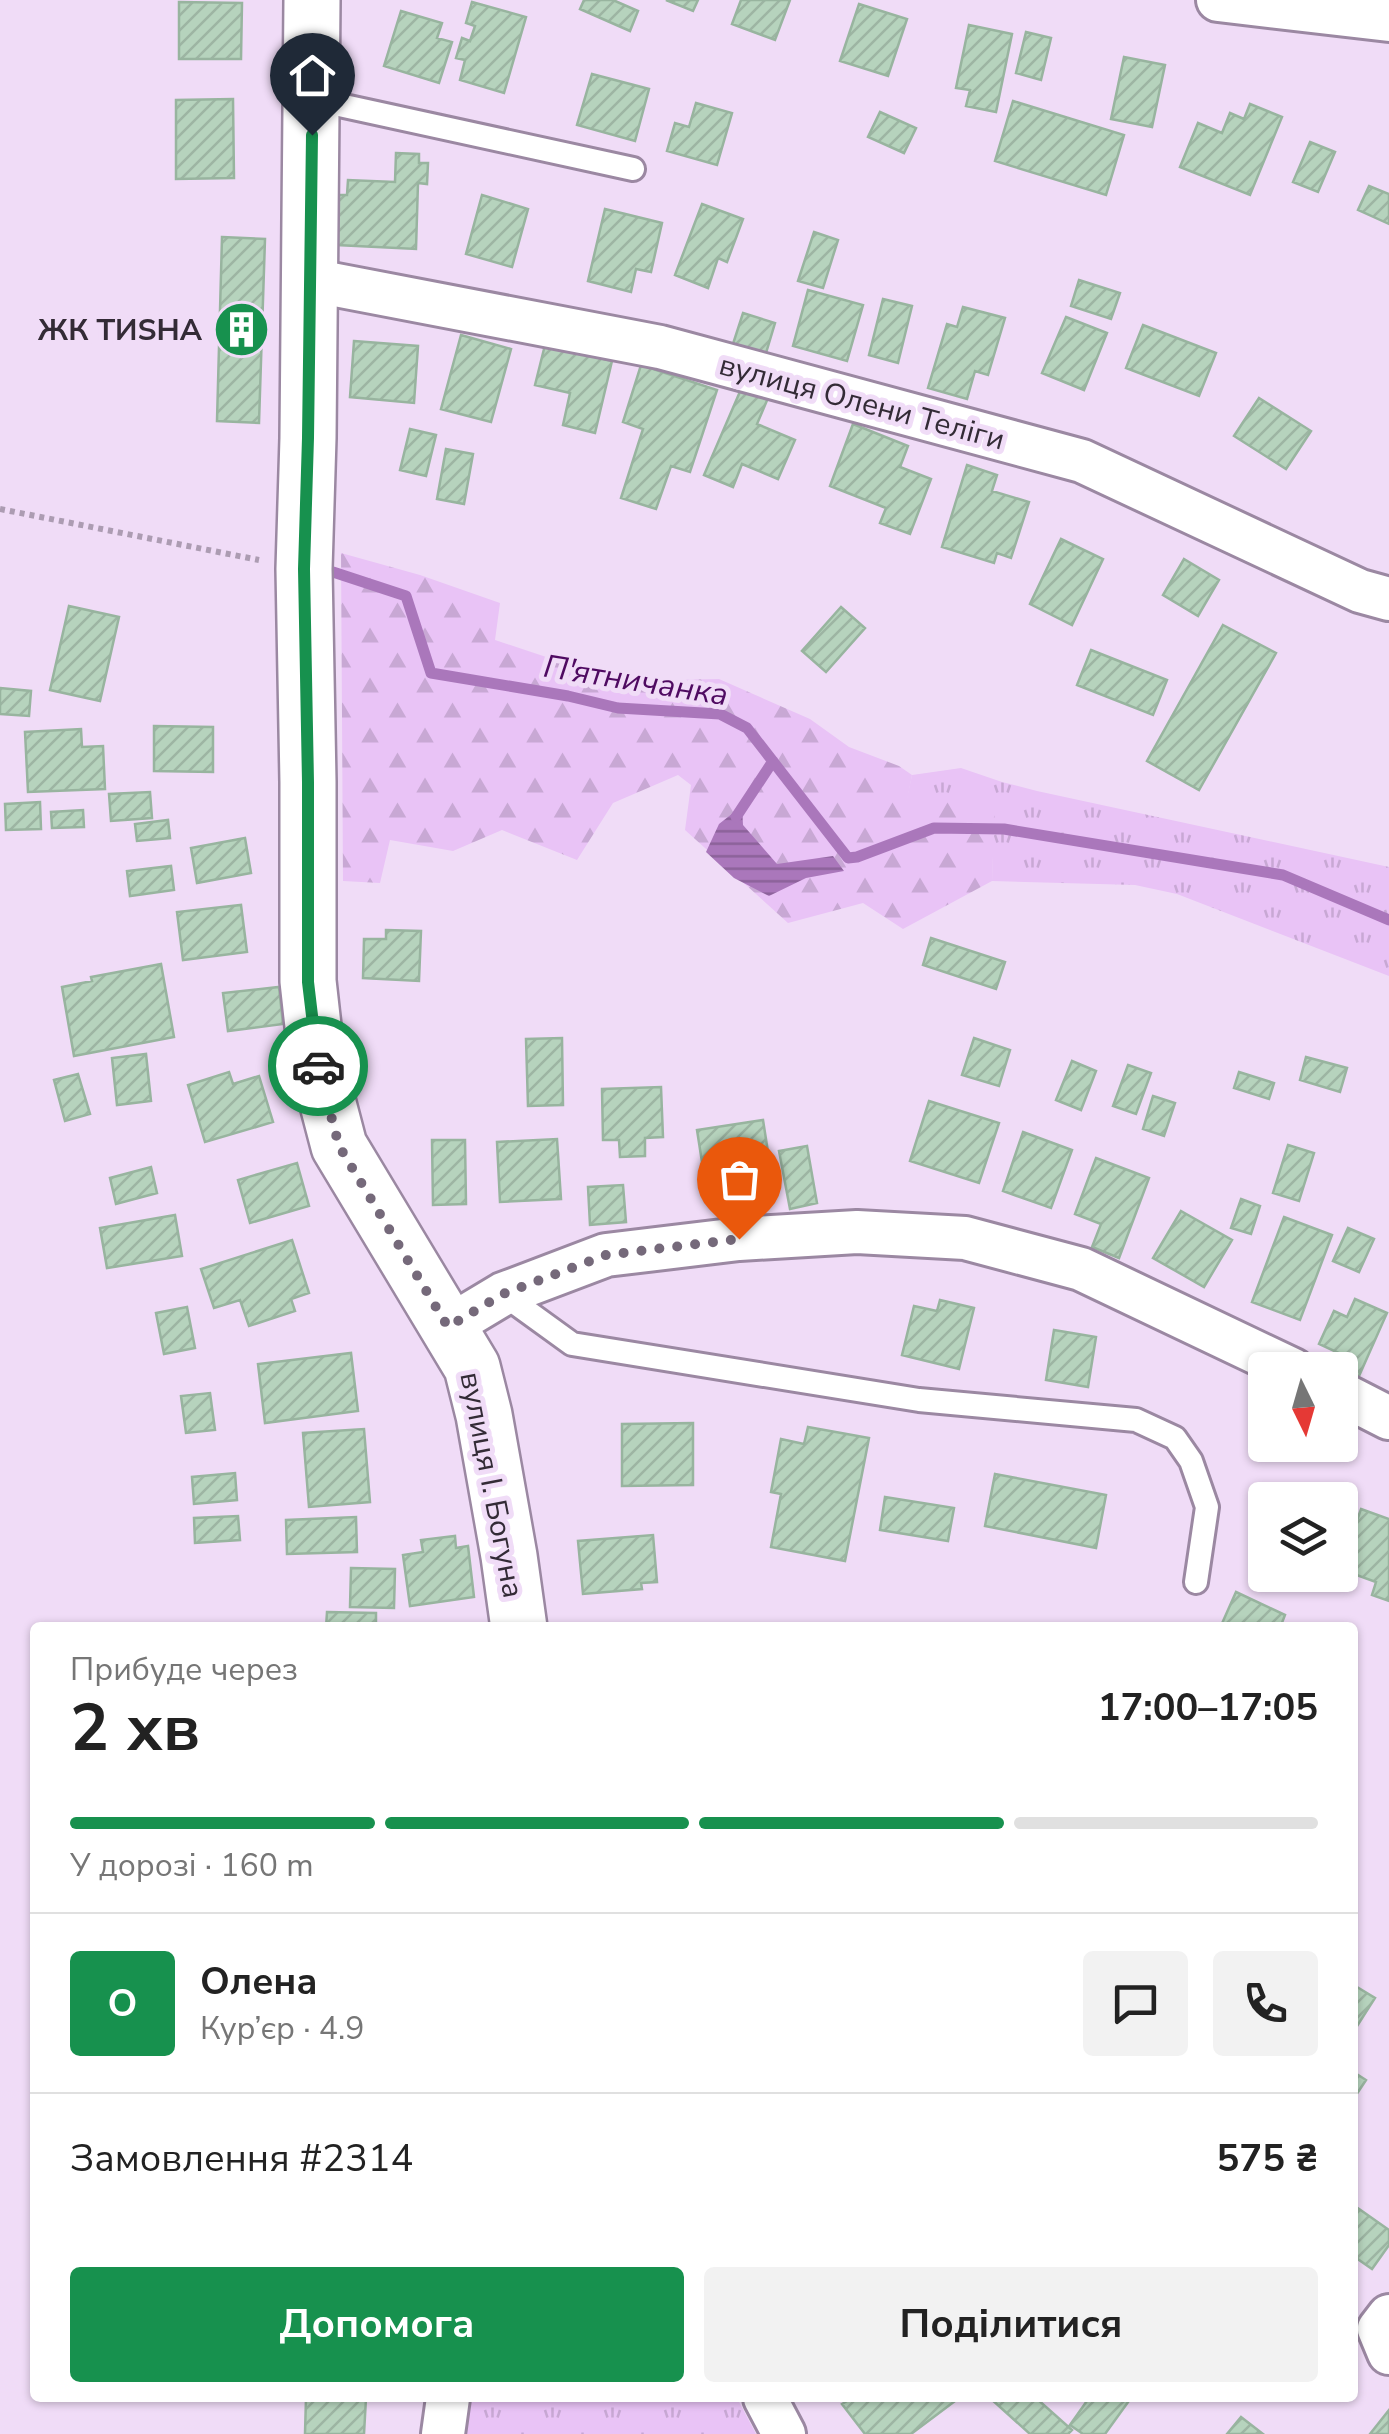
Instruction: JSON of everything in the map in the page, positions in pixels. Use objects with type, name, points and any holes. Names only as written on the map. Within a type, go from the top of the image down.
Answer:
[{"type":"street","name":"вулиця І. Богуна","points":[[312,0],[304,569],[308,982],[317,1062],[339,1146],[472,1368],[510,1556],[518,1622]]},
{"type":"street","points":[[1218,0],[1389,20]]},
{"type":"street","name":"вулиця Олени Теліги","points":[[310,280],[660,347],[1082,461],[1360,591],[1389,599]]},
{"type":"street","points":[[448,1327],[503,1294],[606,1255],[739,1239],[857,1232],[965,1238],[1081,1269],[1255,1352]]},
{"type":"street","points":[[1358,1402],[1389,1418]]},
{"type":"street","points":[[1389,2316],[1380,2329],[1389,2353]]},
{"type":"street","points":[[442,2434],[447,2402]]},
{"type":"street","points":[[767,2402],[784,2434]]},
{"type":"lane","points":[[312,99],[632,169]]},
{"type":"lane","points":[[503,1294],[572,1344],[919,1400],[1136,1420],[1174,1438],[1191,1461],[1207,1507],[1196,1582]]},
{"type":"path","points":[[0,509],[304,569]]},
{"type":"green space","points":[[341,553],[500,603],[495,640],[618,681],[719,679],[810,719],[849,747],[912,775],[906,806],[950,799],[995,807],[992,881],[903,929],[863,903],[788,923],[685,830],[691,785],[678,775],[613,803],[577,860],[502,830],[453,851],[390,840],[380,883],[343,881]]},
{"type":"green space","points":[[961,768],[1037,791],[1389,867],[1389,976],[1177,894],[1135,885],[992,881],[994,807],[905,807],[912,775]]},
{"type":"green space","points":[[469,2402],[739,2402],[756,2434],[465,2434]]},
{"type":"shaded area","points":[[742,806],[743,825],[777,864],[833,856],[844,871],[806,878],[769,896],[734,878],[706,852],[719,824]]},
{"type":"building","points":[[584,0],[613,0],[638,11],[630,31],[580,9]]},
{"type":"building","points":[[666,0],[698,0],[693,11]]},
{"type":"building","points":[[741,0],[790,0],[775,40],[732,24]]},
{"type":"building","points":[[179,2],[242,3],[241,59],[179,59]]},
{"type":"building","points":[[472,2],[526,17],[504,93],[460,80],[465,60],[456,58],[462,38],[470,41],[475,26],[466,23]]},
{"type":"building","points":[[859,4],[907,19],[888,76],[840,61]]},
{"type":"building","points":[[401,11],[442,23],[437,38],[452,42],[439,83],[384,66]]},
{"type":"building","points":[[969,25],[1012,34],[996,112],[966,106],[970,90],[956,88]]},
{"type":"building","points":[[1026,32],[1051,38],[1041,80],[1016,73]]},
{"type":"building","points":[[1124,57],[1165,65],[1152,127],[1111,119]]},
{"type":"building","points":[[592,74],[649,89],[635,141],[577,125]]},
{"type":"building","points":[[233,99],[234,178],[176,179],[176,100]]},
{"type":"building","points":[[1013,101],[1124,135],[1106,195],[995,161]]},
{"type":"building","points":[[696,103],[732,113],[717,165],[667,151],[675,123],[689,127]]},
{"type":"building","points":[[1250,104],[1282,117],[1250,195],[1180,167],[1198,123],[1222,133],[1230,113],[1244,119]]},
{"type":"building","points":[[880,112],[916,128],[904,153],[868,137]]},
{"type":"building","points":[[1310,142],[1335,152],[1318,192],[1293,182]]},
{"type":"building","points":[[396,153],[419,154],[419,163],[428,163],[427,184],[418,183],[416,249],[337,245],[339,195],[347,195],[348,180],[395,182]]},
{"type":"building","points":[[1369,186],[1389,194],[1389,224],[1358,210]]},
{"type":"building","points":[[482,195],[528,209],[512,267],[466,254]]},
{"type":"building","points":[[702,204],[743,219],[727,262],[718,258],[708,288],[675,275]]},
{"type":"building","points":[[605,209],[662,223],[651,272],[636,269],[631,292],[588,281]]},
{"type":"building","points":[[814,232],[838,240],[823,288],[798,281]]},
{"type":"building","name":"ЖК ТИSHA","points":[[222,237],[265,239],[259,423],[217,421]]},
{"type":"building","points":[[1079,280],[1120,293],[1111,319],[1071,306]]},
{"type":"building","points":[[808,290],[863,305],[847,361],[793,346]]},
{"type":"building","points":[[883,299],[912,306],[898,363],[869,355]]},
{"type":"building","points":[[963,307],[1005,318],[988,375],[975,371],[967,399],[928,388],[947,324],[957,327]]},
{"type":"building","points":[[743,313],[775,323],[766,353],[733,344]]},
{"type":"building","points":[[1066,317],[1107,333],[1084,390],[1042,373]]},
{"type":"building","points":[[1143,325],[1216,353],[1199,396],[1126,368]]},
{"type":"building","points":[[461,335],[511,349],[491,422],[441,409]]},
{"type":"building","points":[[354,341],[418,346],[414,403],[350,397]]},
{"type":"building","points":[[545,345],[612,361],[595,433],[563,425],[570,393],[535,385]]},
{"type":"building","points":[[641,365],[717,390],[690,472],[671,466],[656,509],[621,498],[643,429],[623,422]]},
{"type":"building","points":[[742,387],[768,398],[757,424],[795,440],[778,479],[742,464],[733,487],[704,475]]},
{"type":"building","points":[[1259,398],[1311,431],[1286,469],[1234,436]]},
{"type":"building","points":[[853,424],[908,446],[900,467],[931,479],[910,534],[880,523],[886,508],[830,486]]},
{"type":"building","points":[[410,429],[436,435],[426,476],[400,470]]},
{"type":"building","points":[[446,449],[473,454],[464,504],[437,499]]},
{"type":"building","points":[[967,465],[997,475],[992,491],[1029,502],[1011,558],[997,553],[994,563],[942,547]]},
{"type":"building","points":[[1061,539],[1103,559],[1072,625],[1030,604]]},
{"type":"building","points":[[1184,559],[1219,580],[1198,616],[1163,595]]},
{"type":"building","points":[[69,606],[119,617],[100,701],[50,690]]},
{"type":"building","points":[[841,607],[865,628],[826,672],[802,651]]},
{"type":"building","points":[[1223,625],[1276,653],[1199,790],[1147,761]]},
{"type":"building","points":[[1091,650],[1167,680],[1153,715],[1077,685]]},
{"type":"building","points":[[0,688],[31,691],[29,716],[0,714]]},
{"type":"building","points":[[154,726],[213,727],[213,772],[154,771]]},
{"type":"building","points":[[81,729],[82,747],[103,746],[105,789],[28,792],[25,732]]},
{"type":"building","points":[[150,792],[152,818],[111,821],[109,794]]},
{"type":"building","points":[[40,802],[41,829],[6,830],[5,804]]},
{"type":"building","points":[[83,810],[84,827],[52,828],[51,812]]},
{"type":"building","points":[[168,820],[170,838],[137,841],[135,824]]},
{"type":"building","points":[[245,838],[251,873],[197,883],[191,848]]},
{"type":"building","points":[[171,866],[174,890],[130,896],[127,871]]},
{"type":"building","points":[[241,905],[247,952],[183,960],[177,912]]},
{"type":"building","points":[[386,930],[421,931],[419,981],[363,978],[364,939],[386,939]]},
{"type":"building","points":[[931,938],[1005,962],[996,989],[923,965]]},
{"type":"building","points":[[161,964],[174,1037],[74,1056],[62,987],[92,981],[91,977]]},
{"type":"building","points":[[279,987],[283,1024],[228,1031],[223,993]]},
{"type":"building","points":[[562,1038],[563,1105],[528,1106],[526,1039]]},
{"type":"building","points":[[974,1038],[1010,1050],[999,1086],[962,1075]]},
{"type":"building","points":[[146,1054],[151,1101],[117,1105],[112,1058]]},
{"type":"building","points":[[1306,1057],[1347,1068],[1340,1092],[1300,1080]]},
{"type":"building","points":[[1072,1061],[1096,1071],[1081,1110],[1056,1100]]},
{"type":"building","points":[[1128,1065],[1151,1073],[1136,1114],[1113,1106]]},
{"type":"building","points":[[229,1072],[233,1084],[259,1076],[273,1122],[205,1142],[188,1085]]},
{"type":"building","points":[[1239,1072],[1274,1083],[1269,1099],[1234,1088]]},
{"type":"building","points":[[78,1074],[90,1114],[65,1121],[54,1080]]},
{"type":"building","points":[[661,1087],[663,1137],[645,1138],[645,1156],[620,1157],[619,1140],[603,1140],[602,1089]]},
{"type":"building","points":[[1153,1096],[1175,1103],[1164,1136],[1143,1129]]},
{"type":"building","points":[[929,1101],[999,1123],[979,1183],[910,1161]]},
{"type":"building","points":[[763,1120],[773,1184],[717,1192],[715,1173],[704,1175],[697,1130]]},
{"type":"building","points":[[1023,1132],[1072,1150],[1051,1208],[1003,1191]]},
{"type":"building","points":[[557,1139],[561,1199],[500,1202],[497,1142]]},
{"type":"building","points":[[432,1140],[465,1140],[466,1204],[433,1205]]},
{"type":"building","points":[[1288,1145],[1314,1153],[1299,1201],[1273,1193]]},
{"type":"building","points":[[807,1146],[817,1203],[790,1209],[779,1151]]},
{"type":"building","points":[[1096,1158],[1149,1178],[1119,1258],[1092,1247],[1101,1224],[1075,1214]]},
{"type":"building","points":[[297,1163],[309,1206],[250,1223],[238,1180]]},
{"type":"building","points":[[151,1167],[157,1193],[116,1204],[110,1178]]},
{"type":"building","points":[[623,1185],[626,1222],[590,1225],[588,1187]]},
{"type":"building","points":[[1241,1199],[1260,1206],[1251,1234],[1231,1228]]},
{"type":"building","points":[[1181,1211],[1232,1240],[1204,1287],[1153,1258]]},
{"type":"building","points":[[175,1215],[182,1256],[107,1268],[100,1228]]},
{"type":"building","points":[[1284,1217],[1332,1235],[1300,1320],[1252,1302]]},
{"type":"building","points":[[1348,1228],[1374,1239],[1359,1272],[1333,1261]]},
{"type":"building","points":[[292,1240],[309,1293],[291,1299],[295,1311],[249,1326],[240,1300],[214,1308],[201,1269]]},
{"type":"building","points":[[1355,1299],[1387,1313],[1358,1378],[1358,1352],[1336,1352],[1319,1344],[1334,1311],[1347,1317]]},
{"type":"building","points":[[940,1300],[974,1308],[959,1369],[902,1355],[914,1306],[937,1311]]},
{"type":"building","points":[[187,1307],[195,1348],[164,1354],[156,1313]]},
{"type":"building","points":[[1054,1330],[1096,1337],[1088,1387],[1046,1380]]},
{"type":"building","points":[[351,1353],[358,1411],[265,1423],[258,1364]]},
{"type":"building","points":[[210,1393],[215,1430],[186,1433],[181,1396]]},
{"type":"building","points":[[693,1423],[693,1485],[622,1486],[622,1424]]},
{"type":"building","points":[[808,1427],[869,1438],[845,1561],[771,1547],[781,1494],[771,1492],[781,1439],[804,1444]]},
{"type":"building","points":[[364,1429],[370,1502],[309,1507],[303,1433]]},
{"type":"building","points":[[235,1473],[237,1500],[194,1504],[192,1477]]},
{"type":"building","points":[[995,1474],[1106,1495],[1096,1548],[985,1526]]},
{"type":"building","points":[[885,1497],[954,1508],[948,1541],[880,1530]]},
{"type":"building","points":[[1361,1509],[1389,1519],[1389,1601],[1372,1595],[1376,1582],[1358,1576]]},
{"type":"building","points":[[238,1516],[240,1540],[195,1543],[194,1518]]},
{"type":"building","points":[[356,1517],[357,1552],[287,1554],[286,1520]]},
{"type":"building","points":[[653,1535],[657,1582],[641,1583],[642,1589],[583,1594],[578,1541]]},
{"type":"building","points":[[455,1536],[456,1548],[468,1546],[474,1597],[410,1606],[403,1555],[423,1552],[421,1540]]},
{"type":"building","points":[[351,1568],[395,1569],[394,1608],[350,1607]]},
{"type":"building","points":[[1236,1592],[1285,1615],[1282,1622],[1223,1622]]},
{"type":"building","points":[[327,1612],[376,1613],[376,1622],[326,1622]]},
{"type":"building","points":[[1358,1988],[1375,1998],[1358,2025]]},
{"type":"building","points":[[1358,2075],[1366,2080],[1358,2092]]},
{"type":"building","points":[[1358,2208],[1389,2230],[1389,2245],[1372,2269],[1358,2259]]},
{"type":"building","points":[[306,2402],[366,2402],[364,2434],[305,2434]]},
{"type":"building","points":[[954,2402],[911,2434],[865,2434],[842,2404]]},
{"type":"building","points":[[994,2402],[1040,2402],[1072,2430],[1068,2434],[1030,2434]]},
{"type":"building","points":[[1086,2402],[1128,2402],[1105,2434],[1083,2434],[1070,2425]]},
{"type":"building","points":[[1389,2410],[1389,2434],[1370,2434]]},
{"type":"building","points":[[1241,2417],[1263,2434],[1227,2434]]},
{"type":"waterway","name":"П'ятничанка","points":[[333,572],[406,596],[431,673],[618,708],[720,714],[747,728],[848,858],[934,828],[1004,829],[1283,875],[1389,920]]},
{"type":"waterway","points":[[736,817],[773,761]]},
{"type":"way so far","points":[[318,1066],[339,1146],[448,1327],[503,1294],[606,1255],[739,1239]]},
{"type":"place","name":"ЖК ТИSHA","points":[[241,330]]},
{"type":"route","points":[[312,135],[304,569],[308,982],[318,1066]]}]
